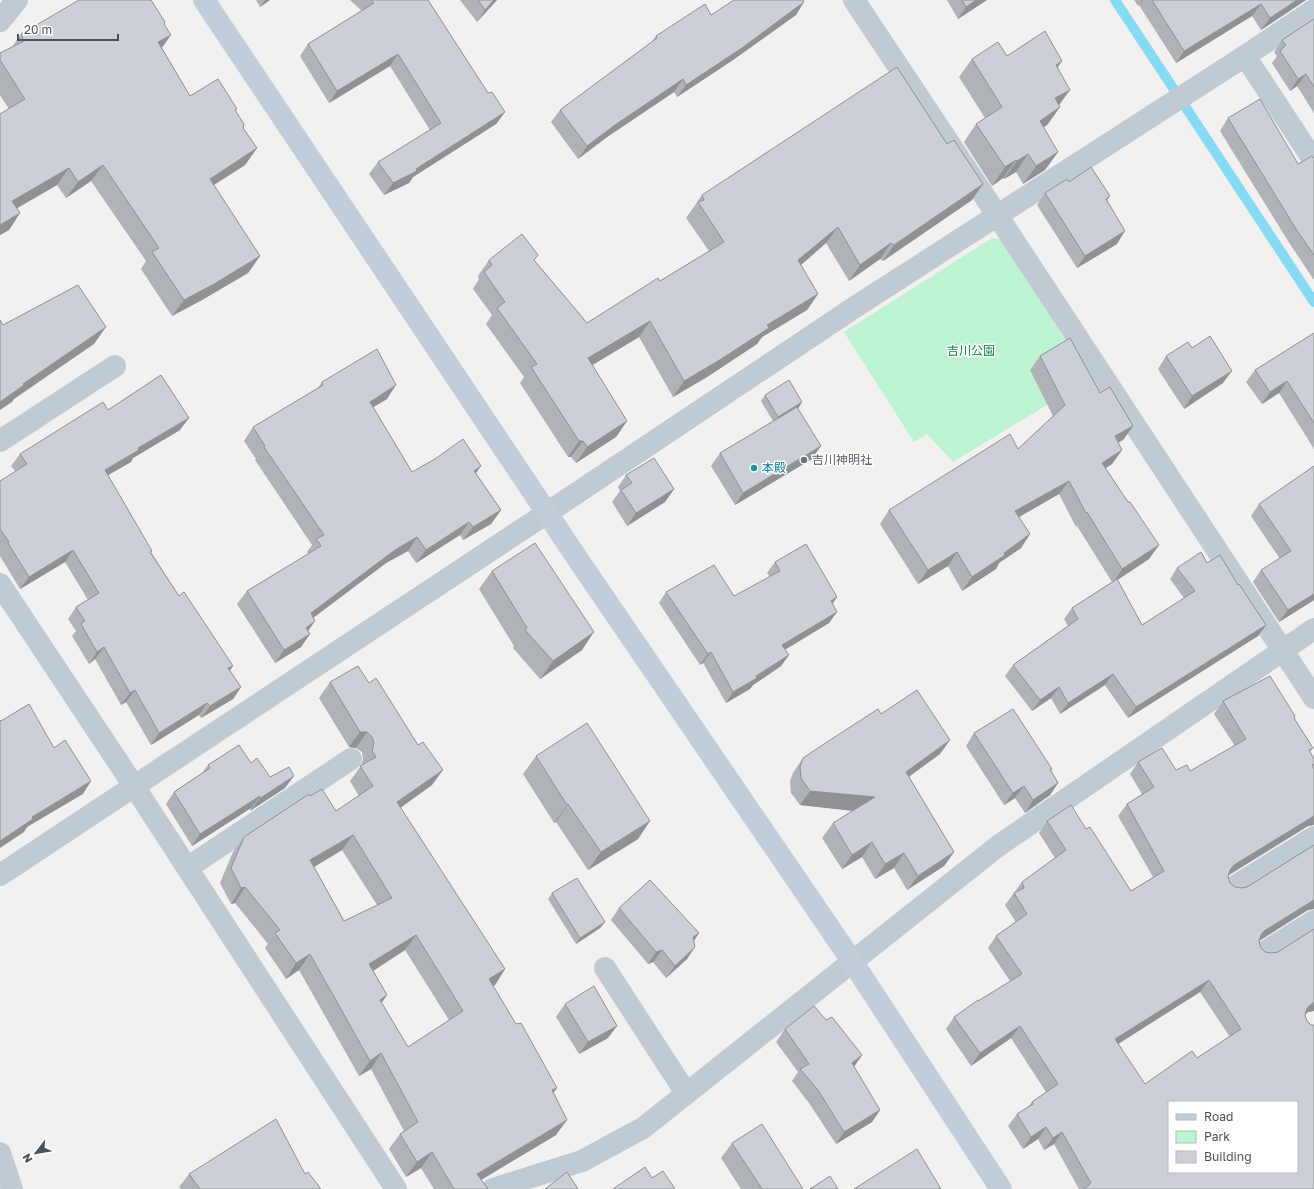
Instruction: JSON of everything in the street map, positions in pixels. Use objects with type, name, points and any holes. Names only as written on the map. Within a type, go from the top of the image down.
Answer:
[{"type":"street","points":[[0,21],[17,0]]},
{"type":"street","points":[[204,0],[547,513],[852,961],[1001,1189]]},
{"type":"street","points":[[854,0],[1314,698]]},
{"type":"street","points":[[0,875],[855,307],[1314,10]]},
{"type":"street","points":[[1245,56],[1314,161]]},
{"type":"street","points":[[0,440],[115,366]]},
{"type":"street","points":[[0,584],[134,786],[396,1189]]},
{"type":"street","points":[[493,1189],[582,1161],[643,1128],[998,846],[1314,628]]},
{"type":"street","points":[[187,868],[351,759]]},
{"type":"street","points":[[1232,888],[1314,837]]},
{"type":"street","points":[[1263,953],[1314,921]]},
{"type":"street","points":[[604,968],[686,1093]]},
{"type":"street","points":[[0,1153],[12,1189]]},
{"type":"green space","name":"吉川公園","points":[[992,238],[1002,240],[1090,379],[953,462],[927,434],[914,442],[844,332]]},
{"type":"building","points":[[79,0],[151,0],[165,22],[164,24],[171,35],[158,42],[190,96],[218,79],[237,109],[235,110],[244,124],[243,128],[257,148],[210,179],[260,256],[184,300],[152,252],[159,248],[103,165],[78,182],[69,168],[12,201],[20,213],[0,225],[0,114],[25,99],[0,60],[0,53],[24,41],[21,34]]},
{"type":"building","points":[[371,0],[428,0],[488,93],[492,92],[505,112],[416,169],[417,171],[393,183],[378,162],[441,123],[398,54],[337,91],[308,44],[374,3]]},
{"type":"building","points":[[478,0],[494,0],[485,10]]},
{"type":"building","points":[[734,0],[803,0],[804,2],[742,48],[686,85],[683,79],[587,146],[560,110],[657,38],[656,36],[705,4],[711,15]]},
{"type":"building","points":[[962,0],[976,0],[966,7]]},
{"type":"building","points":[[1152,0],[1297,0],[1270,18],[1261,4],[1184,51]]},
{"type":"building","points":[[1314,19],[1314,87],[1306,74],[1298,79],[1280,51],[1286,45],[1282,40]]},
{"type":"building","points":[[1045,31],[1062,61],[1056,65],[1070,90],[1055,98],[1060,107],[1040,121],[1058,152],[1036,166],[1028,154],[1005,167],[976,124],[1002,107],[972,59],[998,42],[1007,56]]},
{"type":"building","points":[[897,67],[947,144],[954,140],[983,184],[894,245],[891,243],[860,265],[838,227],[798,260],[818,294],[767,325],[769,328],[684,381],[650,321],[588,358],[627,421],[587,447],[583,441],[579,441],[531,367],[537,364],[497,308],[505,302],[484,272],[492,265],[489,260],[522,234],[538,255],[534,260],[587,323],[658,278],[660,281],[724,242],[698,202],[704,200],[702,195]]},
{"type":"building","points":[[1260,99],[1298,164],[1312,156],[1314,158],[1314,255],[1296,229],[1228,118]]},
{"type":"building","points":[[1091,167],[1110,196],[1106,199],[1125,231],[1085,256],[1045,193],[1067,179],[1069,182]]},
{"type":"building","points":[[78,285],[106,327],[23,384],[24,385],[0,402],[0,320],[3,325]]},
{"type":"building","points":[[1314,333],[1314,423],[1287,381],[1270,392],[1255,370]]},
{"type":"building","points":[[1210,336],[1232,371],[1192,396],[1166,356],[1188,342],[1192,348]]},
{"type":"building","points":[[1070,338],[1100,393],[1110,387],[1133,426],[1115,436],[1122,450],[1102,463],[1159,545],[1122,569],[1087,512],[1086,513],[1069,481],[1015,511],[1030,534],[1004,553],[1005,555],[972,577],[957,552],[928,570],[889,510],[1010,434],[1018,449],[1065,405],[1040,356]]},
{"type":"building","points":[[377,349],[396,385],[370,402],[412,472],[435,459],[463,439],[481,466],[474,471],[501,510],[473,527],[469,522],[426,550],[417,537],[395,550],[311,613],[315,621],[306,628],[310,634],[284,650],[247,591],[321,546],[316,539],[324,535],[264,447],[265,446],[253,427],[323,385],[322,382]]},
{"type":"building","points":[[161,375],[189,418],[138,448],[139,450],[105,470],[152,551],[150,552],[179,596],[184,592],[233,666],[228,668],[241,687],[210,706],[207,703],[159,733],[135,690],[130,693],[104,647],[97,652],[81,624],[85,621],[76,607],[99,593],[73,550],[29,577],[0,529],[0,481],[27,464],[20,454],[103,402],[108,410]]},
{"type":"building","points":[[789,380],[802,402],[778,417],[765,395]]},
{"type":"building","name":"本殿","points":[[797,407],[821,446],[743,493],[720,453]]},
{"type":"building","points":[[654,458],[674,489],[636,513],[621,490],[632,483],[626,475]]},
{"type":"building","points":[[1314,466],[1314,594],[1288,610],[1261,570],[1291,551],[1259,504]]},
{"type":"building","points":[[535,543],[594,632],[553,661],[525,630],[527,628],[492,571]]},
{"type":"building","points":[[806,544],[837,597],[831,601],[837,612],[782,645],[789,655],[756,676],[757,678],[733,692],[711,652],[708,654],[666,592],[714,565],[734,596],[780,571],[775,562]]},
{"type":"building","points":[[1201,552],[1207,563],[1220,555],[1238,585],[1239,584],[1266,625],[1136,707],[1113,674],[1068,703],[1059,687],[1040,700],[1013,665],[1078,619],[1072,608],[1117,579],[1142,625],[1195,591],[1177,568]]},
{"type":"building","points":[[358,666],[369,683],[376,678],[418,745],[423,742],[443,770],[397,802],[505,969],[489,979],[516,1024],[521,1023],[557,1088],[552,1090],[567,1120],[477,1174],[488,1189],[454,1189],[432,1152],[417,1162],[400,1134],[418,1122],[381,1053],[370,1061],[310,954],[296,963],[275,933],[280,930],[245,887],[241,888],[231,868],[244,837],[309,794],[310,796],[322,789],[336,811],[373,786],[360,766],[376,757],[372,751],[374,743],[372,737],[367,732],[360,732],[330,682]],"holes":[[[353,835],[392,898],[344,921],[310,860]],[[416,935],[463,1011],[408,1047],[380,1000],[387,995],[369,964]]]},
{"type":"building","points":[[1270,676],[1313,748],[1309,750],[1314,759],[1314,764],[1312,765],[1314,769],[1314,816],[1234,865],[1228,876],[1230,883],[1235,887],[1247,887],[1314,845],[1314,900],[1264,931],[1259,941],[1261,948],[1265,952],[1278,952],[1314,929],[1314,1002],[1307,1008],[1305,1015],[1307,1021],[1311,1025],[1314,1025],[1314,1189],[1084,1189],[1091,1183],[1062,1132],[1053,1138],[1046,1127],[1031,1137],[1017,1114],[1033,1104],[1032,1102],[1058,1084],[1020,1026],[980,1053],[954,1017],[978,1000],[1022,974],[996,936],[1027,914],[1014,893],[1024,888],[1022,882],[1066,850],[1047,821],[1071,805],[1086,829],[1090,827],[1131,891],[1164,871],[1127,804],[1154,787],[1138,762],[1162,748],[1176,770],[1187,765],[1190,771],[1246,739],[1223,701]],"holes":[[[1209,980],[1241,1029],[1197,1058],[1192,1051],[1145,1084],[1115,1039]]]},
{"type":"building","points":[[917,690],[950,740],[906,772],[954,852],[918,876],[904,853],[885,864],[872,842],[852,855],[833,823],[875,797],[810,791],[801,778],[800,767],[803,758],[824,744],[878,709],[881,714]]},
{"type":"building","points":[[29,704],[54,748],[65,740],[91,781],[32,817],[33,819],[0,841],[0,720],[1,721]]},
{"type":"building","points":[[1013,709],[1052,769],[1050,769],[1058,783],[1033,800],[1024,786],[1013,793],[974,733]]},
{"type":"building","points":[[587,723],[650,821],[601,852],[568,804],[567,805],[536,756]]},
{"type":"building","points":[[239,745],[251,763],[257,758],[270,777],[289,767],[294,776],[200,834],[174,792],[210,768],[208,765]]},
{"type":"building","points":[[577,878],[605,922],[580,938],[552,893]]},
{"type":"building","points":[[650,880],[699,933],[693,937],[695,947],[675,966],[662,950],[656,952],[619,908]]},
{"type":"building","points":[[594,986],[617,1026],[588,1042],[565,1004]]},
{"type":"building","points":[[814,1006],[826,1020],[832,1017],[862,1055],[852,1063],[880,1110],[844,1132],[818,1090],[800,1069],[809,1064],[785,1029]]},
{"type":"building","points":[[276,1119],[305,1174],[308,1172],[321,1189],[200,1189],[189,1174]]},
{"type":"building","points":[[762,1124],[803,1189],[762,1189],[732,1143]]},
{"type":"building","points":[[917,1149],[941,1189],[854,1189]]},
{"type":"building","points":[[645,1167],[652,1178],[663,1171],[675,1189],[613,1189]]},
{"type":"building","points":[[567,1172],[578,1189],[545,1189]]},
{"type":"building","points":[[830,1176],[838,1189],[810,1189]]},
{"type":"waterway","points":[[1115,0],[1314,302]]},
{"type":"place","name":"吉川神明社","points":[[804,460]]},
{"type":"place","name":"本殿","points":[[754,468]]}]
